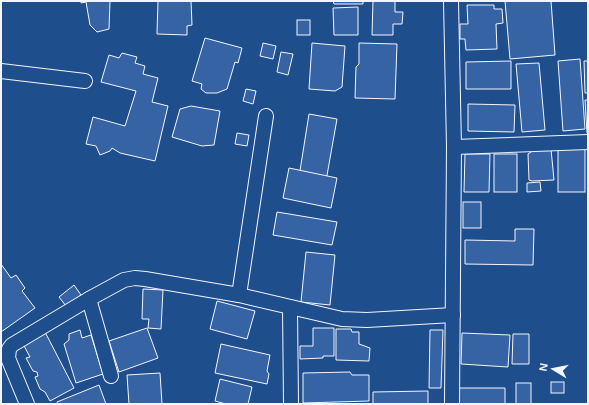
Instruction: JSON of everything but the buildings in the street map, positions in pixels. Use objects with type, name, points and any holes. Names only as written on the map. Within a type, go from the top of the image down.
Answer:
[{"type":"street","points":[[451,1],[454,147],[452,404]]},
{"type":"street","points":[[1,70],[85,81]]},
{"type":"street","points":[[239,295],[266,116]]},
{"type":"street","points":[[454,147],[588,142]]},
{"type":"street","points":[[27,404],[8,358],[9,349],[12,345],[124,280],[135,278],[239,295],[342,319],[367,320],[453,315]]},
{"type":"street","points":[[89,299],[111,376]]},
{"type":"street","points":[[290,308],[291,404]]}]
